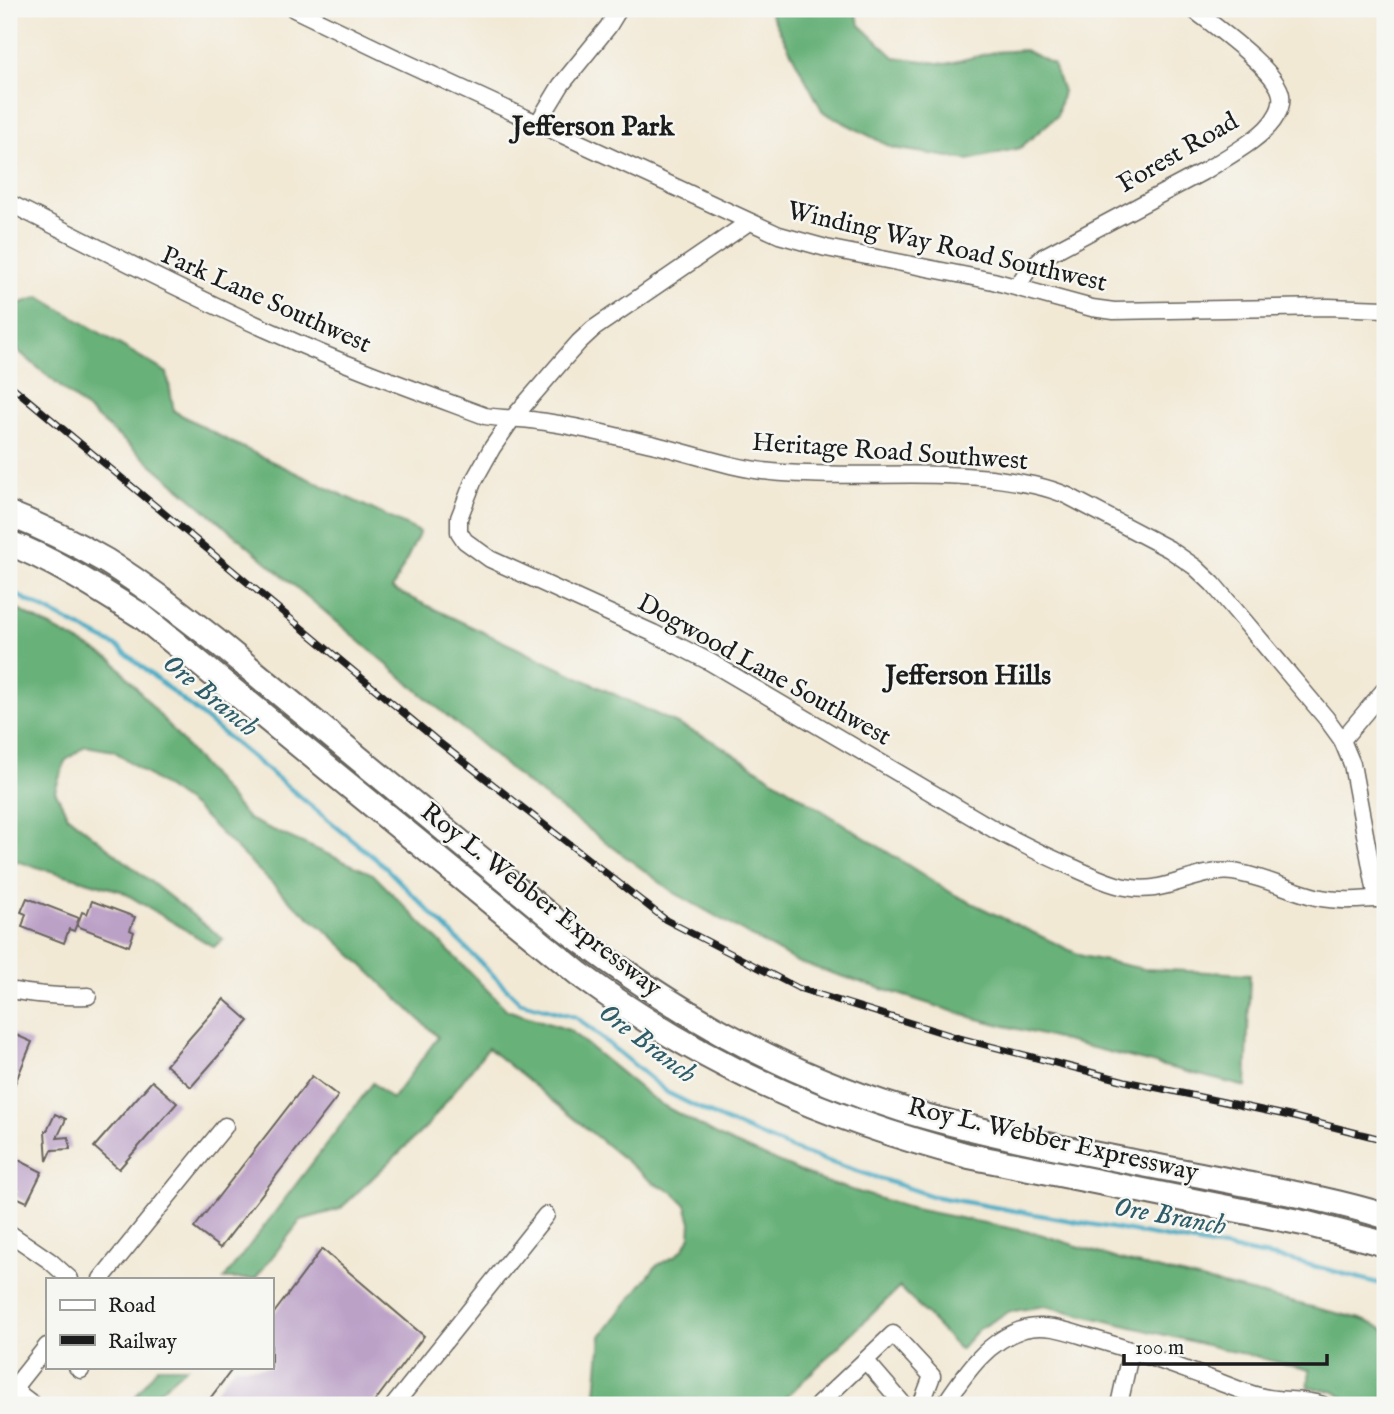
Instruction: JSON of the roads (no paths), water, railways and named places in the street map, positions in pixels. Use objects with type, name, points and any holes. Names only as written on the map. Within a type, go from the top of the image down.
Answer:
[{"type":"highway","name":"Roy L. Webber Expressway","points":[[9,514],[107,562],[164,601],[600,956],[658,996],[757,1052],[866,1098],[915,1113],[1066,1149],[1312,1197],[1385,1216]]},
{"type":"highway","name":"Roy L. Webber Expressway","points":[[9,543],[63,569],[143,617],[579,974],[665,1033],[721,1064],[770,1088],[873,1129],[969,1157],[1308,1224],[1385,1244]]},
{"type":"street","name":"Winding Way Road Southwest","points":[[294,9],[749,222],[779,235],[826,248],[1017,287],[1092,308],[1114,311],[1328,307],[1385,309]]},
{"type":"street","points":[[538,123],[561,85],[608,27],[619,9]]},
{"type":"street","name":"Forest Road","points":[[1017,287],[1032,266],[1043,257],[1216,164],[1259,135],[1276,117],[1281,95],[1270,74],[1193,9]]},
{"type":"street","name":"Park Lane Southwest","points":[[9,203],[164,282],[278,335],[368,373],[485,416],[512,419]]},
{"type":"street","name":"Dogwood Lane Southwest","points":[[749,222],[593,330],[563,359],[512,419],[473,482],[459,519],[459,533],[465,541],[490,559],[710,662],[995,830],[1110,884],[1128,888],[1157,888],[1214,872],[1229,872],[1315,897],[1337,900],[1381,899]]},
{"type":"street","name":"Heritage Road Southwest","points":[[512,419],[537,420],[640,441],[737,467],[770,472],[925,473],[1029,483],[1051,489],[1169,549],[1213,584],[1342,740],[1352,764],[1381,899]]},
{"type":"street","points":[[1342,740],[1385,689]]},
{"type":"street","points":[[9,990],[39,996],[88,996]]},
{"type":"street","points":[[102,1278],[225,1126]]},
{"type":"street","points":[[394,1405],[546,1215]]},
{"type":"street","points":[[9,1233],[50,1261],[69,1278]]},
{"type":"street","points":[[944,1405],[983,1353],[1009,1335],[1042,1326],[1131,1350],[1260,1396],[1311,1401],[1323,1405]]},
{"type":"street","points":[[818,1405],[893,1335],[932,1376],[921,1405]]},
{"type":"street","points":[[34,1405],[11,1391],[46,1347]]},
{"type":"street","points":[[1119,1405],[1131,1350]]},
{"type":"street","points":[[866,1362],[904,1405]]},
{"type":"waterway","name":"Ore Branch","points":[[9,591],[118,647],[383,865],[520,1002],[576,1017],[668,1093],[723,1120],[800,1152],[932,1196],[1291,1260],[1385,1285]]},
{"type":"railway","points":[[9,384],[435,739],[666,920],[798,988],[959,1038],[1125,1081],[1290,1116],[1385,1140]]},
{"type":"district","name":"Jefferson Park","points":[[593,127]]},
{"type":"district","name":"Jefferson Hills","points":[[968,676]]}]
